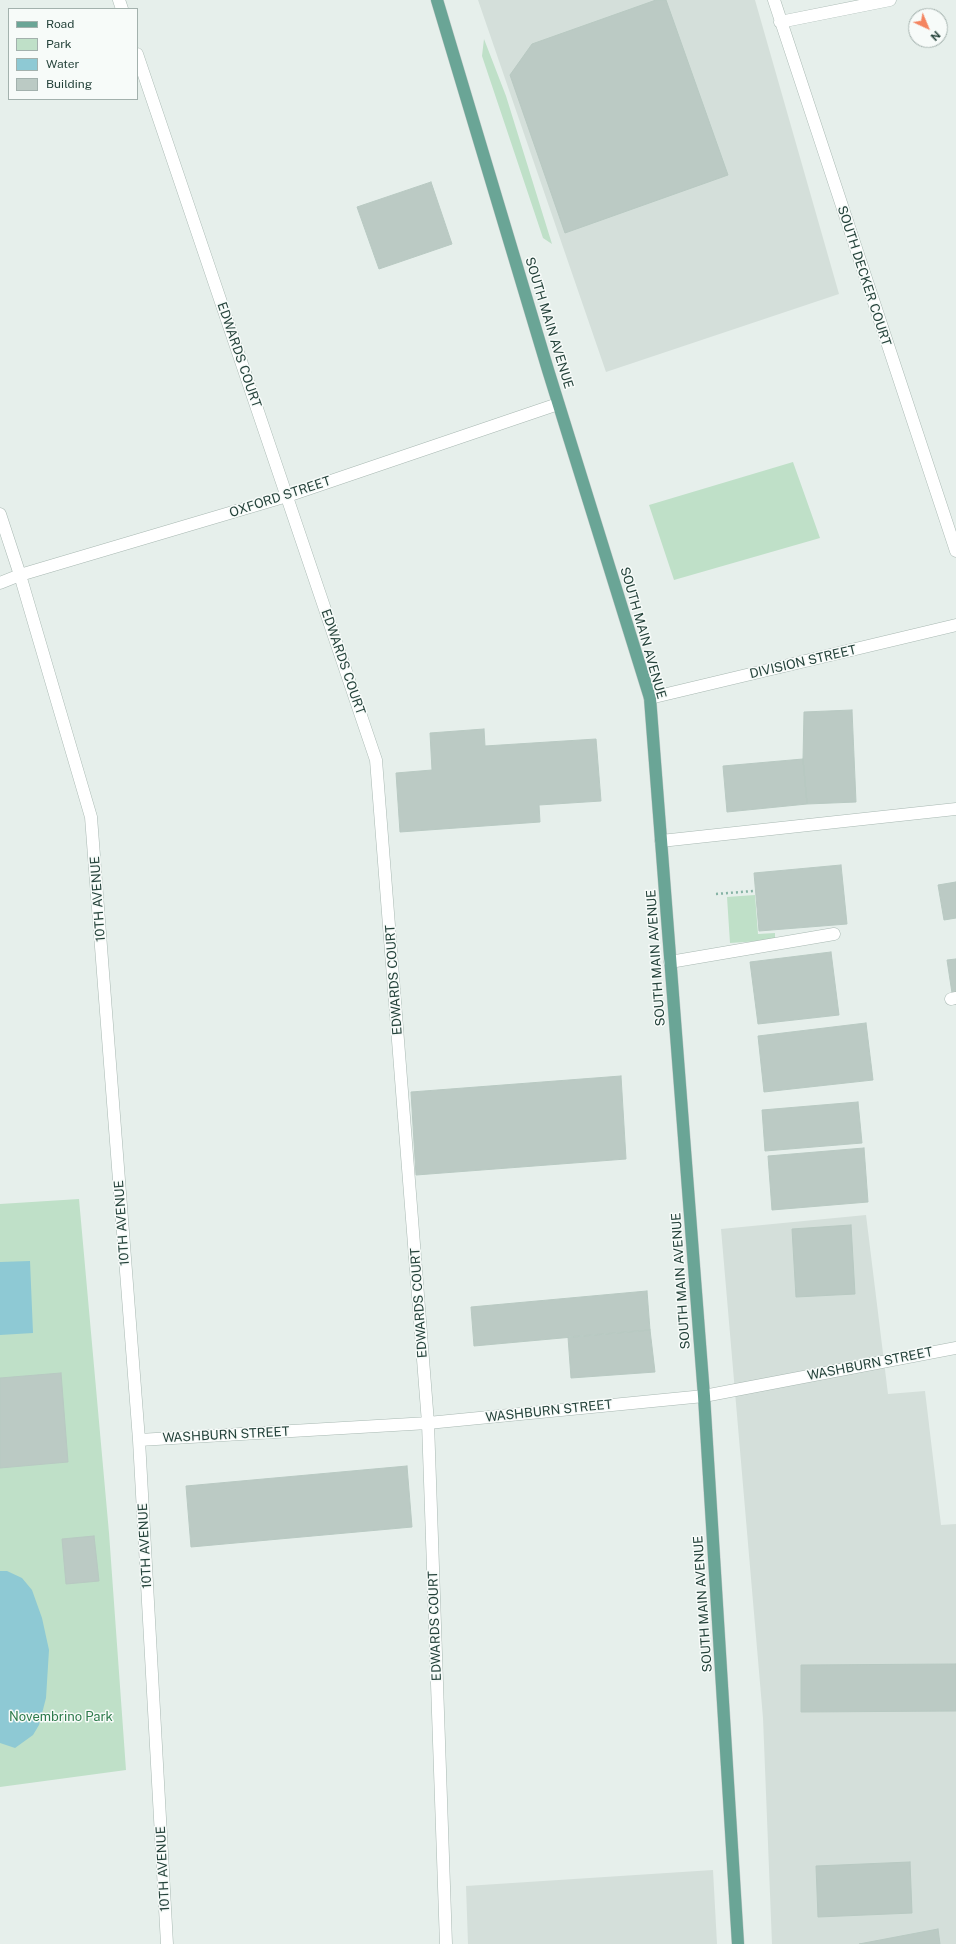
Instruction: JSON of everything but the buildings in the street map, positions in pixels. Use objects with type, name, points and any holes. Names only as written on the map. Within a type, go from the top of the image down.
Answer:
[{"type":"main road","name":"SOUTH MAIN AVENUE","points":[[437,0],[558,404],[650,698],[704,1396],[738,1944]]},
{"type":"street","name":"SOUTH DECKER COURT","points":[[774,0],[780,22],[956,551]]},
{"type":"street","points":[[780,22],[890,0]]},
{"type":"street","name":"EDWARDS COURT","points":[[138,57],[376,760],[428,1423],[446,1944]]},
{"type":"street","name":"OXFORD STREET","points":[[0,583],[20,575],[287,496],[558,404]]},
{"type":"street","name":"10TH AVENUE","points":[[0,514],[20,575],[91,817],[138,1440],[168,1944]]},
{"type":"street","name":"DIVISION STREET","points":[[650,698],[956,625]]},
{"type":"street","points":[[661,841],[956,809]]},
{"type":"street","points":[[670,962],[834,934]]},
{"type":"street","name":"WASHBURN STREET","points":[[138,1440],[428,1423],[704,1396],[956,1348]]},
{"type":"path","points":[[716,894],[753,891]]},
{"type":"shaded area","points":[[478,0],[755,0],[839,294],[606,372]]},
{"type":"shaded area","points":[[866,1215],[888,1394],[925,1391],[941,1525],[956,1524],[956,1944],[772,1944],[763,1718],[721,1229]]},
{"type":"shaded area","points":[[713,1870],[717,1944],[468,1944],[466,1886]]},
{"type":"green space","points":[[484,39],[506,96],[552,244],[543,238],[482,56]]},
{"type":"green space","points":[[793,462],[820,538],[674,580],[649,505]]},
{"type":"green space","points":[[755,895],[758,934],[775,933],[775,940],[730,943],[727,897]]},
{"type":"green space","name":"Novembrino Park","points":[[79,1199],[109,1533],[126,1770],[0,1787],[0,1204]]},
{"type":"water","points":[[30,1261],[33,1333],[0,1335],[0,1262]]},
{"type":"water","points":[[0,1571],[7,1571],[22,1578],[32,1590],[42,1618],[49,1650],[46,1698],[39,1725],[33,1735],[15,1748],[0,1743]]}]
